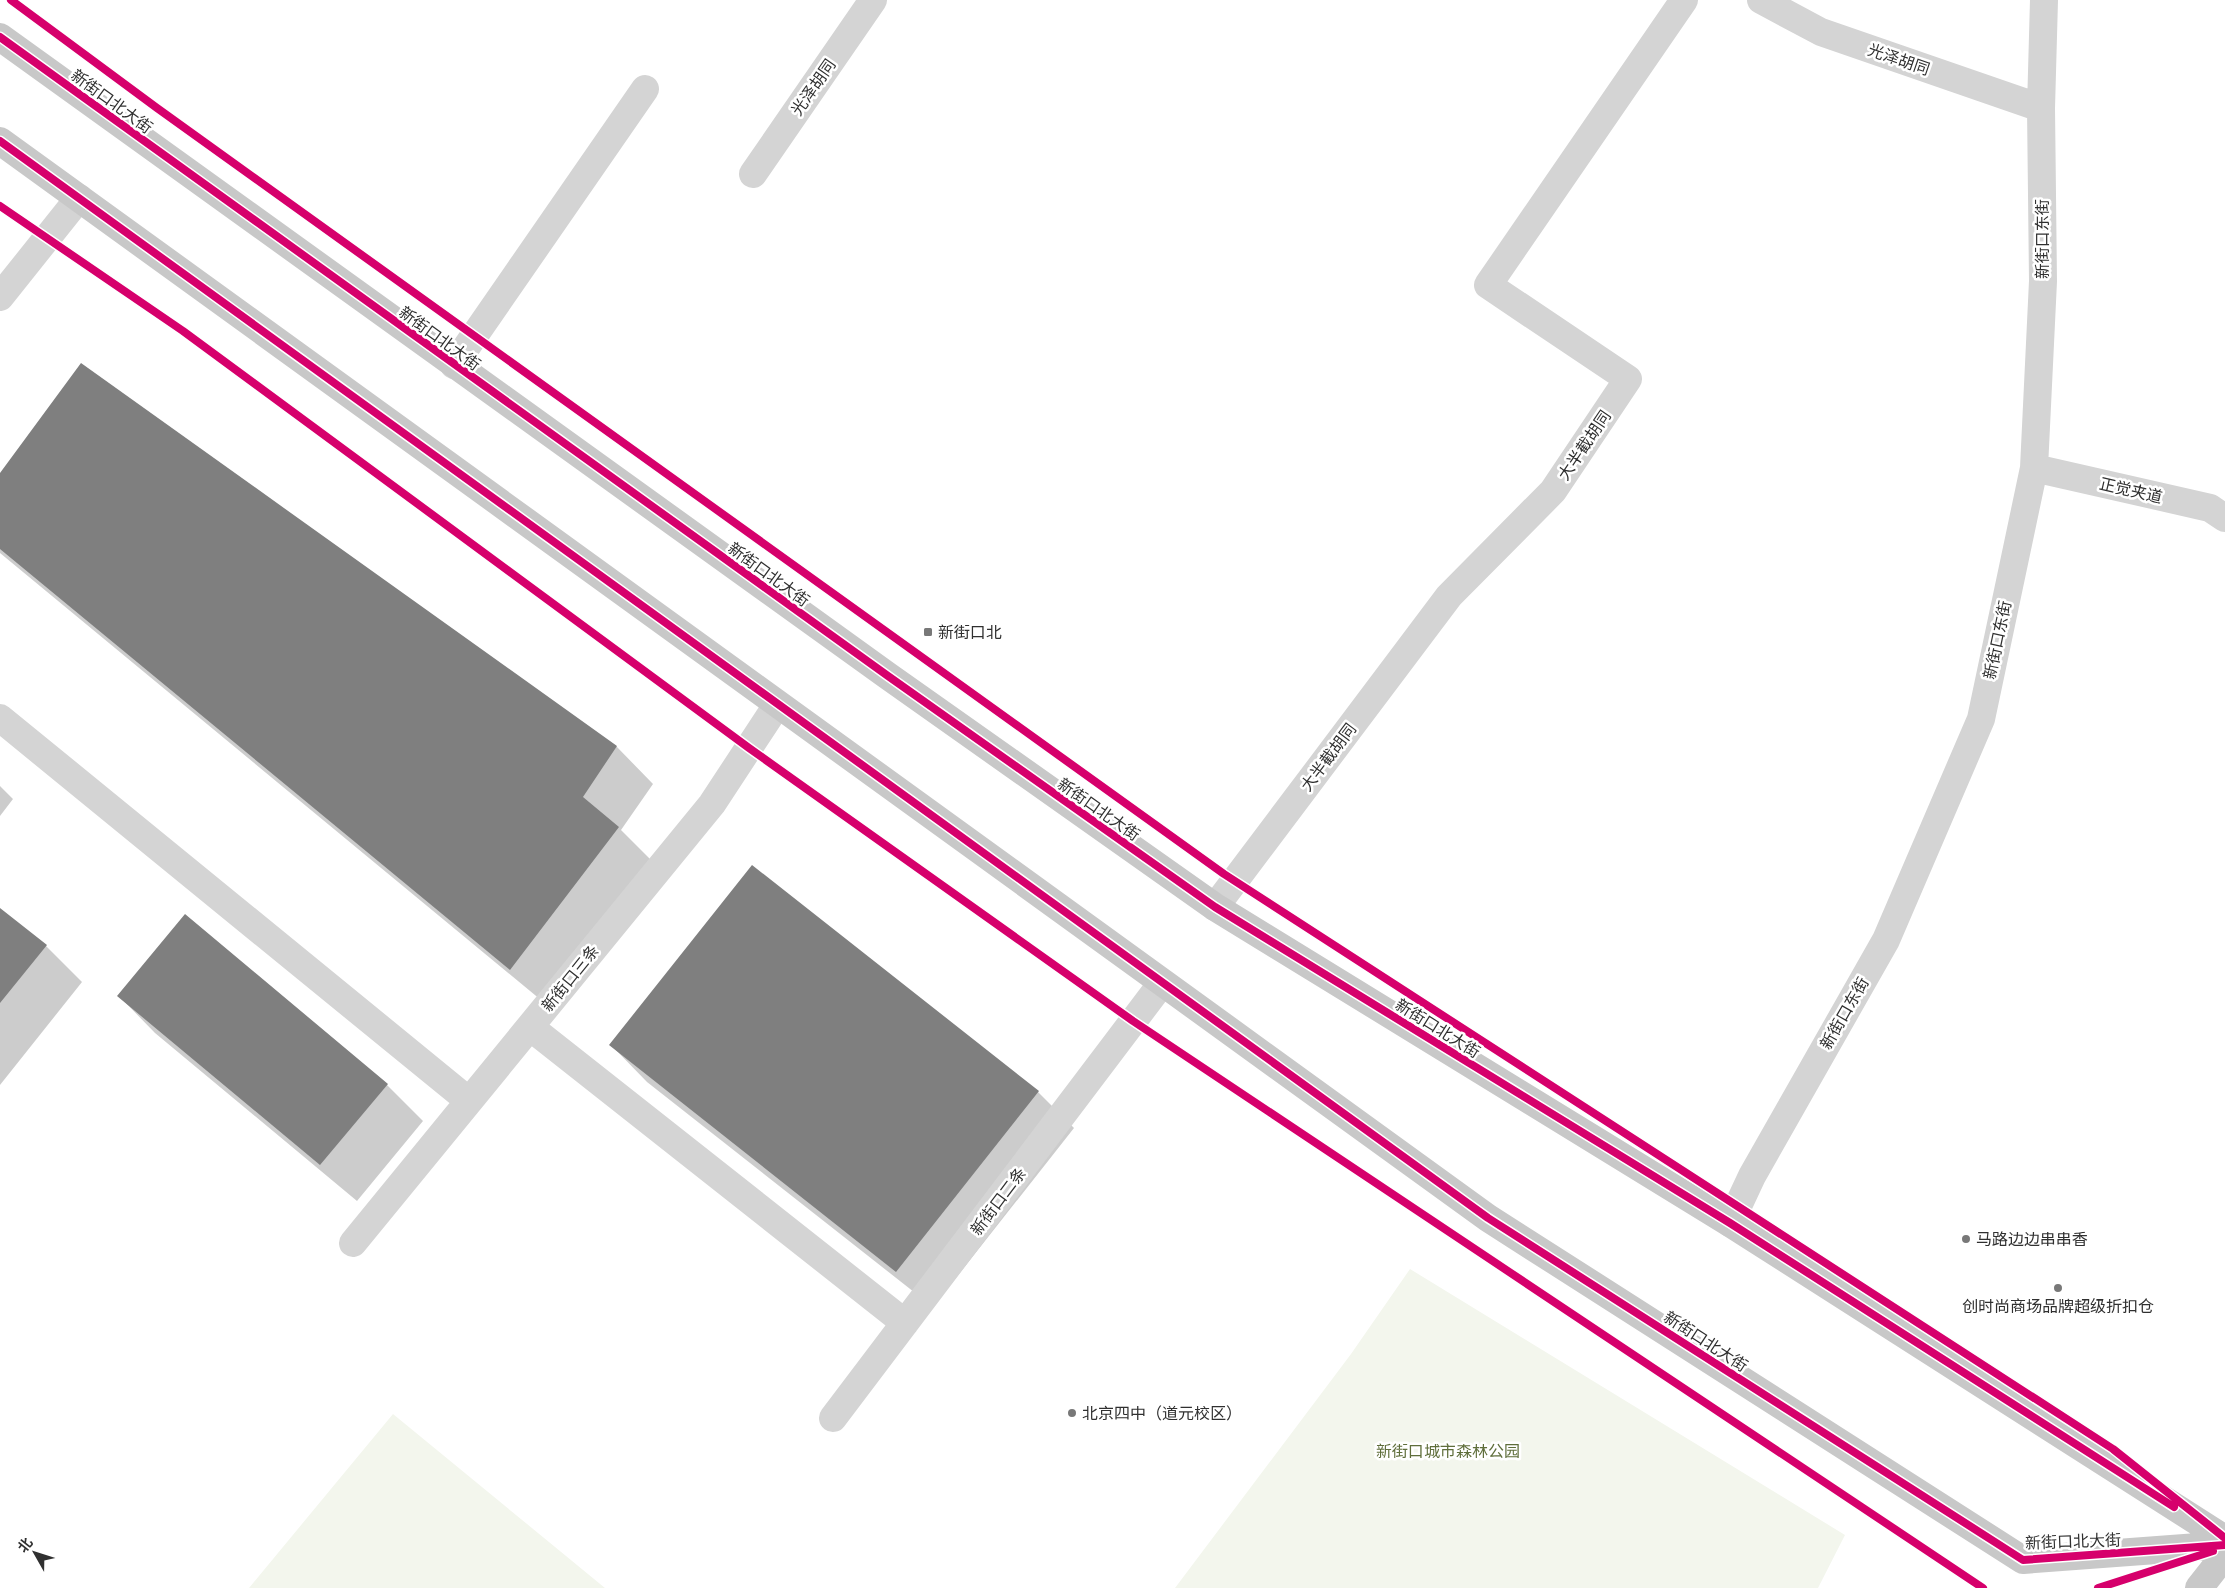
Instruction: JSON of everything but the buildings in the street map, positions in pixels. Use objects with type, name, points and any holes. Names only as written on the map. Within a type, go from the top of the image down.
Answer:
[{"type":"main road","name":"新街口北大街","points":[[0,37],[454,365],[1215,907],[1730,1224],[2225,1540]]},
{"type":"main road","name":"新街口北大街","points":[[0,141],[1488,1218],[2023,1560],[2225,1545]]},
{"type":"main road","points":[[2199,1588],[2225,1554]]},
{"type":"street","name":"光泽胡同","points":[[753,174],[873,0]]},
{"type":"street","name":"大半截胡同","points":[[1215,907],[1449,596],[1553,491],[1628,379],[1488,285],[1684,0]]},
{"type":"street","name":"光泽胡同","points":[[1761,0],[1822,32],[2041,108]]},
{"type":"street","name":"新街口东街","points":[[1730,1224],[1752,1176],[1886,940],[1981,719],[2034,468],[2043,281],[2041,108],[2044,0]]},
{"type":"street","points":[[454,365],[645,89]]},
{"type":"street","points":[[0,297],[79,198]]},
{"type":"street","name":"正觉夹道","points":[[2034,468],[2210,508],[2225,518]]},
{"type":"street","name":"新街口三条","points":[[353,1243],[712,804],[777,705]]},
{"type":"street","points":[[0,718],[469,1101]]},
{"type":"street","name":"新街口二条","points":[[833,1418],[1162,983]]},
{"type":"street","points":[[530,1027],[905,1324]]},
{"type":"green space","name":"新街口城市森林公园","points":[[1410,1269],[1845,1535],[1818,1588],[1175,1588],[1351,1354]]},
{"type":"green space","points":[[393,1414],[605,1588],[249,1588]]},
{"type":"cycle path","points":[[11,0],[157,108],[1224,874],[2113,1449],[2225,1538]]},
{"type":"cycle path","points":[[0,37],[888,676],[1215,907],[1730,1223],[2174,1507]]},
{"type":"cycle path","points":[[0,141],[1488,1218],[2023,1560],[2225,1545]]},
{"type":"cycle path","points":[[0,206],[183,331],[749,748],[1133,1021],[1983,1588]]},
{"type":"cycle path","points":[[2098,1588],[2213,1551]]},
{"type":"place","name":"新街口北","points":[[928,632]]},
{"type":"place","name":"马路边边串串香","points":[[1966,1239]]},
{"type":"place","name":"创时尚商场品牌超级折扣仓","points":[[2058,1288]]},
{"type":"place","name":"北京四中（道元校区）","points":[[1072,1413]]}]
